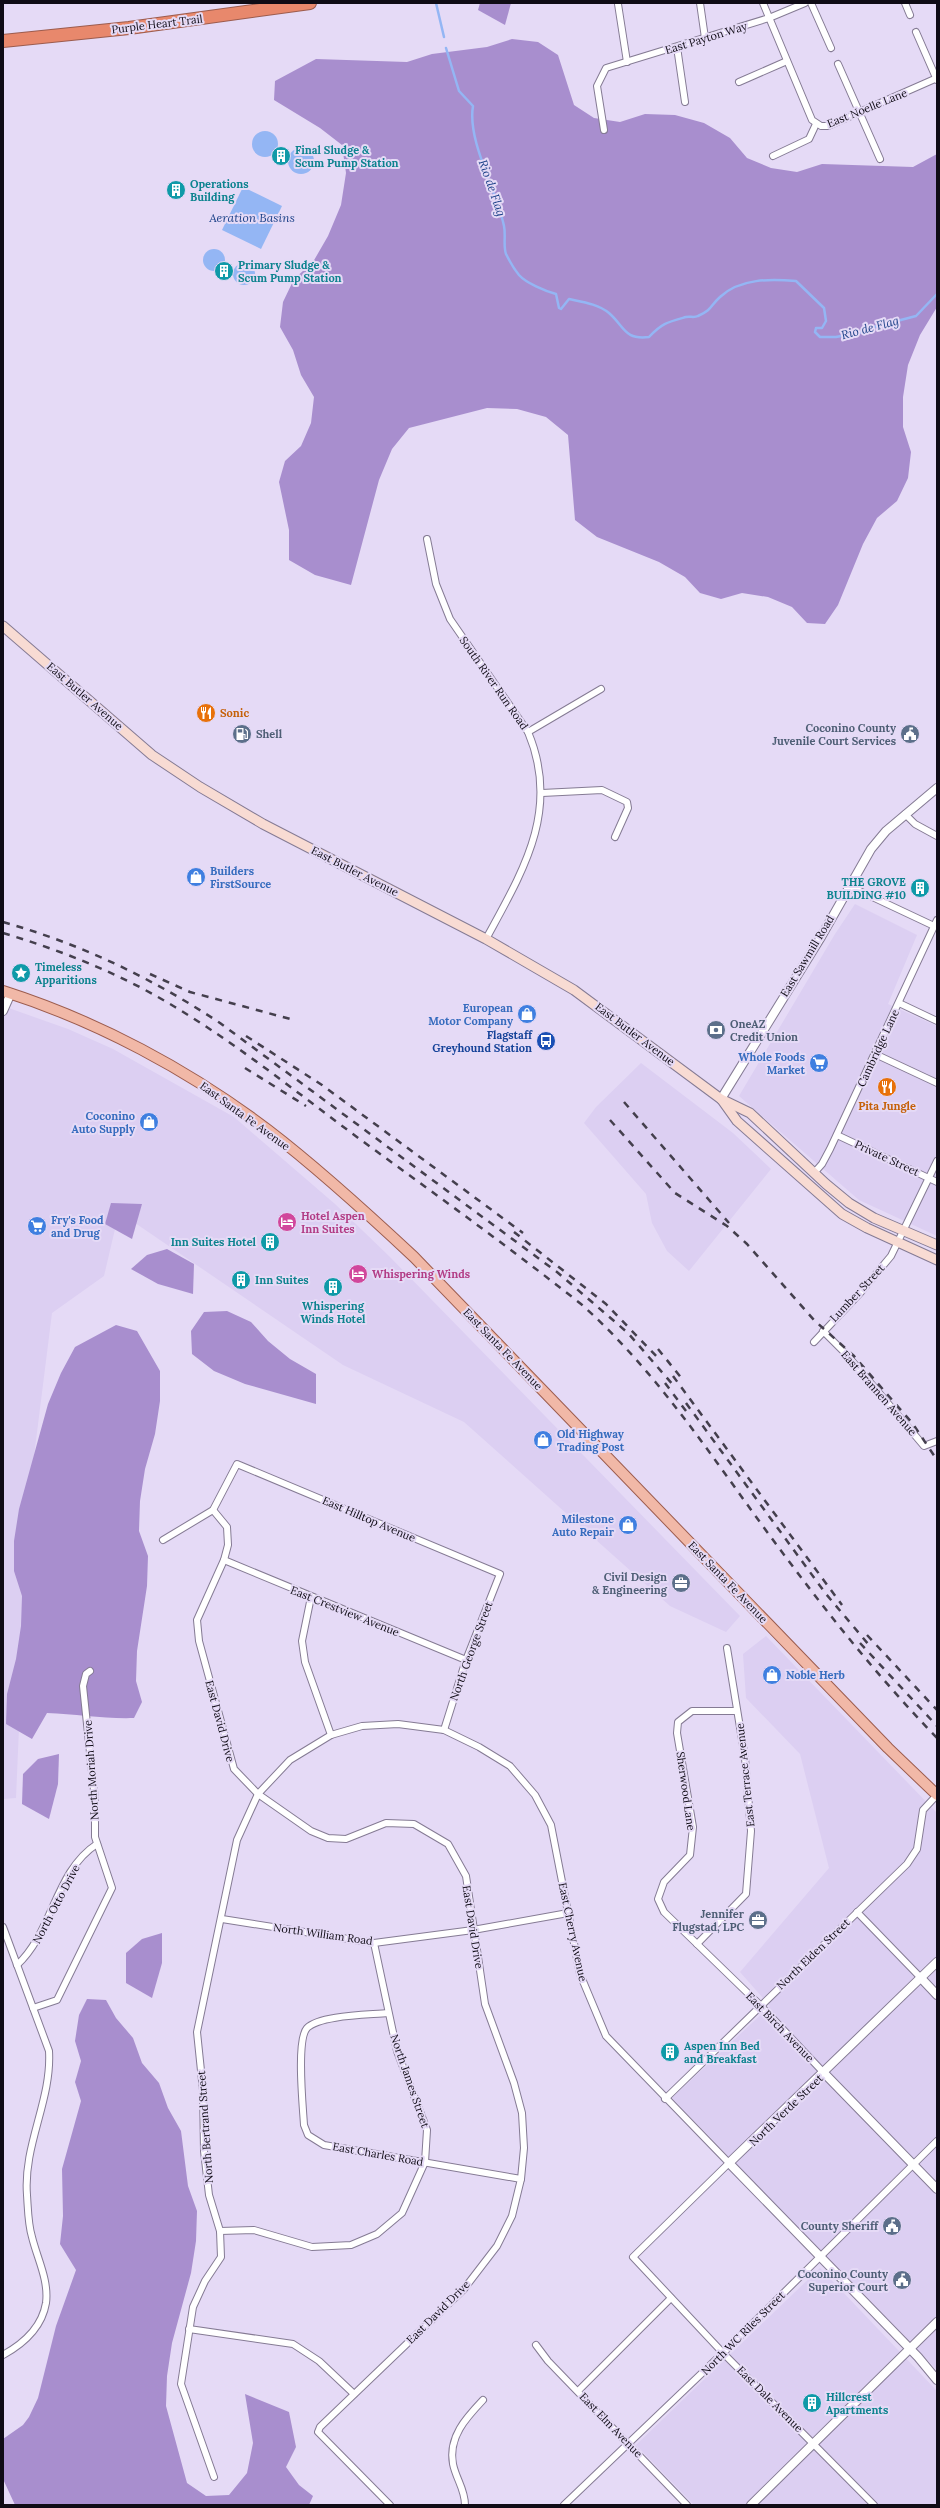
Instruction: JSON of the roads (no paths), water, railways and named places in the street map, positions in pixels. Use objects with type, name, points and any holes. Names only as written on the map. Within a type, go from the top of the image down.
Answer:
[{"type":"highway","name":"Purple Heart Trail","points":[[3,41],[152,26],[310,3]]},
{"type":"main road","name":"East Butler Avenue","points":[[3,626],[152,755],[200,787],[263,824],[486,939],[574,990],[721,1099],[750,1113],[814,1173],[849,1203],[874,1218],[937,1245]]},
{"type":"main road","name":"East Santa Fe Avenue","points":[[7,992],[108,1033],[190,1077],[268,1130],[360,1207],[414,1257],[888,1748],[937,1795]]},
{"type":"main road","name":"East Butler Avenue","points":[[721,1099],[737,1121],[842,1214],[898,1244],[937,1260]]},
{"type":"street","points":[[700,3],[706,38]]},
{"type":"street","name":"East Noelle Lane","points":[[763,3],[812,120],[816,124],[828,126],[937,79]]},
{"type":"street","name":"East Payton Way","points":[[604,130],[597,86],[606,68],[769,18],[805,3]]},
{"type":"street","points":[[811,3],[831,48]]},
{"type":"street","points":[[905,3],[910,15]]},
{"type":"street","points":[[618,4],[627,62]]},
{"type":"street","points":[[916,32],[937,79]]},
{"type":"street","points":[[677,47],[685,102]]},
{"type":"street","points":[[739,82],[787,61]]},
{"type":"street","points":[[838,64],[880,159]]},
{"type":"street","points":[[773,156],[809,140],[816,124]]},
{"type":"street","name":"South River Run Road","points":[[427,539],[436,584],[450,619],[528,732],[537,752],[542,793],[539,824],[531,846],[486,939]]},
{"type":"street","points":[[528,732],[602,689]]},
{"type":"street","name":"East Sawmill Road","points":[[721,1099],[821,937],[871,849],[886,831],[937,788]]},
{"type":"street","points":[[542,793],[602,790],[627,802],[628,808],[615,837]]},
{"type":"street","points":[[905,814],[915,824],[937,836]]},
{"type":"street","points":[[849,886],[934,926]]},
{"type":"street","name":"Cambridge Lane","points":[[814,1173],[822,1164],[837,1135],[937,920]]},
{"type":"street","points":[[3,1011],[7,992]]},
{"type":"street","points":[[899,1003],[937,1020]]},
{"type":"street","points":[[875,1054],[937,1083]]},
{"type":"street","name":"Private Street","points":[[837,1135],[937,1182]]},
{"type":"street","name":"Lumber Street","points":[[814,1342],[861,1292],[898,1244],[937,1161]]},
{"type":"street","name":"East Brannen Avenue","points":[[823,1331],[852,1361],[924,1446],[937,1441]]},
{"type":"street","name":"East Hilltop Avenue","points":[[213,1510],[237,1464],[500,1574]]},
{"type":"street","points":[[163,1540],[213,1510]]},
{"type":"street","name":"East David Drive","points":[[213,1510],[227,1527],[228,1544],[224,1560],[196,1620],[198,1641],[234,1769],[258,1794],[311,1831],[328,1838],[346,1839],[386,1823],[414,1824],[448,1844],[466,1876],[485,2004],[514,2083],[522,2113],[524,2148],[521,2178],[512,2216],[497,2246],[464,2289],[320,2427],[318,2432],[390,2505]]},
{"type":"street","name":"East Crestview Avenue","points":[[224,1560],[466,1660]]},
{"type":"street","name":"North George Street","points":[[444,1730],[466,1660],[500,1574]]},
{"type":"street","points":[[311,1597],[302,1641],[305,1662],[331,1735]]},
{"type":"street","name":"East Terrace Avenue","points":[[697,1944],[740,1902],[746,1894],[751,1831],[745,1758],[727,1648]]},
{"type":"street","name":"North Moriah Drive","points":[[33,2008],[57,2000],[112,1888],[97,1844],[95,1800],[83,1686],[86,1674],[90,1671]]},
{"type":"street","name":"Sherwood Lane","points":[[697,1944],[664,1912],[658,1899],[664,1882],[690,1855],[691,1848],[693,1827],[677,1733],[678,1722],[692,1711],[737,1711]]},
{"type":"street","name":"East Cherry Avenue","points":[[258,1794],[290,1760],[331,1735],[362,1726],[398,1724],[444,1730],[479,1747],[510,1766],[535,1795],[551,1825],[580,1974],[606,2036],[665,2099],[730,2163],[910,2349],[937,2380]]},
{"type":"street","name":"North Bertrand Street","points":[[214,2477],[181,2384],[188,2329],[193,2307],[205,2281],[221,2257],[220,2231],[209,2195],[204,2151],[203,2090],[197,2032],[222,1919],[237,1840],[258,1794]]},
{"type":"street","name":"North Elden Street","points":[[665,2099],[760,2005],[898,1874],[914,1855],[917,1849],[923,1810],[937,1795]]},
{"type":"street","name":"North Otto Drive","points":[[17,1965],[33,1948],[68,1877],[83,1854],[97,1844]]},
{"type":"street","points":[[857,1912],[937,1995]]},
{"type":"street","name":"North William Road","points":[[222,1919],[374,1943],[473,1930],[568,1913]]},
{"type":"street","points":[[3,1927],[49,2051],[50,2070],[31,2142],[27,2168],[26,2194],[31,2236],[43,2273],[46,2302],[37,2327],[16,2348],[3,2355]]},
{"type":"street","name":"North James Street","points":[[220,2231],[254,2230],[312,2247],[351,2245],[377,2234],[402,2213],[425,2162],[428,2130],[397,2051],[374,1943]]},
{"type":"street","name":"East Birch Avenue","points":[[697,1944],[760,2005],[937,2189]]},
{"type":"street","name":"North Verde Street","points":[[633,2257],[937,1962]]},
{"type":"street","name":"East Charles Road","points":[[388,2013],[324,2020],[307,2028],[301,2042],[304,2125],[308,2135],[324,2145],[521,2178]]},
{"type":"street","name":"North WC Riles Street","points":[[564,2505],[723,2353],[937,2141]]},
{"type":"street","name":"East Dale Avenue","points":[[633,2257],[723,2353],[874,2505]]},
{"type":"street","points":[[578,2391],[671,2298]]},
{"type":"street","points":[[751,2505],[815,2444],[937,2322]]},
{"type":"street","points":[[188,2329],[293,2344],[319,2361],[354,2394]]},
{"type":"street","name":"East Elm Avenue","points":[[536,2345],[545,2358],[687,2505]]},
{"type":"street","points":[[465,2505],[465,2494],[453,2464],[453,2441],[464,2419],[483,2400]]},
{"type":"water","points":[[265,131],[274,135],[278,144],[274,153],[265,157],[256,153],[252,144],[256,135]]},
{"type":"water","points":[[301,148],[310,152],[314,161],[310,170],[301,174],[292,170],[288,161],[292,152]]},
{"type":"water","name":"Aeration Basins","points":[[243,187],[282,206],[261,249],[222,230]]},
{"type":"water","points":[[214,249],[222,252],[225,260],[222,268],[214,271],[206,268],[203,260],[206,252]]},
{"type":"water","points":[[244,263],[252,266],[255,274],[252,282],[244,285],[236,282],[233,274],[236,266]]},
{"type":"waterway","name":"Rio de Flag","points":[[436,3],[444,37]]},
{"type":"waterway","name":"Rio de Flag","points":[[446,48],[459,91],[473,106],[472,120],[474,135],[505,229],[506,254],[515,270],[522,278],[536,286],[556,294],[559,308],[561,309],[569,299],[600,307],[609,313],[630,334],[634,336],[649,337],[658,329],[674,320],[686,317],[696,317],[703,314],[720,297],[737,286],[766,280],[796,281],[824,308],[826,321],[822,328],[816,328],[815,332],[820,337],[836,337],[863,332],[874,327],[916,316],[937,294]]},
{"type":"railway","points":[[3,922],[60,941],[115,964],[168,991],[220,1023],[557,1272],[628,1333],[674,1386]]},
{"type":"railway","points":[[3,933],[91,964],[155,995],[199,1022],[270,1071],[499,1241],[581,1304],[632,1355],[678,1410],[825,1608],[890,1687],[937,1738]]},
{"type":"railway","points":[[150,974],[190,992],[294,1020]]},
{"type":"railway","points":[[246,1036],[322,1085],[523,1233]]},
{"type":"railway","points":[[245,1068],[306,1106]]},
{"type":"railway","points":[[624,1102],[729,1223]]},
{"type":"railway","points":[[610,1120],[675,1193],[727,1226],[747,1244],[814,1320],[854,1356],[913,1424],[937,1460]]},
{"type":"railway","points":[[514,1232],[606,1304],[659,1359]]},
{"type":"railway","points":[[658,1349],[683,1380]]},
{"type":"railway","points":[[673,1376],[842,1605]]},
{"type":"railway","points":[[665,1383],[686,1411]]},
{"type":"railway","points":[[686,1403],[826,1594],[869,1645]]},
{"type":"railway","points":[[867,1635],[937,1710]]},
{"type":"railway","points":[[860,1643],[937,1726]]},
{"type":"place","name":"Final Sludge & Scum Pump Station","points":[[281,156]]},
{"type":"place","name":"Operations Building","points":[[176,190]]},
{"type":"place","name":"Primary Sludge & Scum Pump Station","points":[[224,271]]},
{"type":"place","name":"Sonic","points":[[206,713]]},
{"type":"place","name":"Shell","points":[[242,734]]},
{"type":"place","name":"Coconino County Juvenile Court Services","points":[[910,734]]},
{"type":"place","name":"Builders FirstSource","points":[[196,877]]},
{"type":"place","name":"THE GROVE BUILDING #10","points":[[920,888]]},
{"type":"place","name":"Timeless Apparitions","points":[[21,973]]},
{"type":"place","name":"European Motor Company","points":[[527,1014]]},
{"type":"place","name":"OneAZ Credit Union","points":[[716,1030]]},
{"type":"place","name":"Flagstaff Greyhound Station","points":[[546,1041]]},
{"type":"place","name":"Whole Foods Market","points":[[819,1063]]},
{"type":"place","name":"Pita Jungle","points":[[887,1087]]},
{"type":"place","name":"Coconino Auto Supply","points":[[149,1122]]},
{"type":"place","name":"Hotel Aspen Inn Suites","points":[[287,1222]]},
{"type":"place","name":"Fry's Food and Drug","points":[[37,1226]]},
{"type":"place","name":"Inn Suites Hotel","points":[[270,1242]]},
{"type":"place","name":"Whispering Winds","points":[[358,1274]]},
{"type":"place","name":"Inn Suites","points":[[241,1280]]},
{"type":"place","name":"Whispering Winds Hotel","points":[[333,1287]]},
{"type":"place","name":"Old Highway Trading Post","points":[[543,1440]]},
{"type":"place","name":"Milestone Auto Repair","points":[[628,1525]]},
{"type":"place","name":"Civil Design & Engineering","points":[[681,1583]]},
{"type":"place","name":"Noble Herb","points":[[772,1675]]},
{"type":"place","name":"Jennifer Flugstad, LPC","points":[[758,1920]]},
{"type":"place","name":"Aspen Inn Bed and Breakfast","points":[[670,2052]]},
{"type":"place","name":"County Sheriff","points":[[892,2226]]},
{"type":"place","name":"Coconino County Superior Court","points":[[902,2280]]},
{"type":"place","name":"Hillcrest Apartments","points":[[812,2403]]}]
